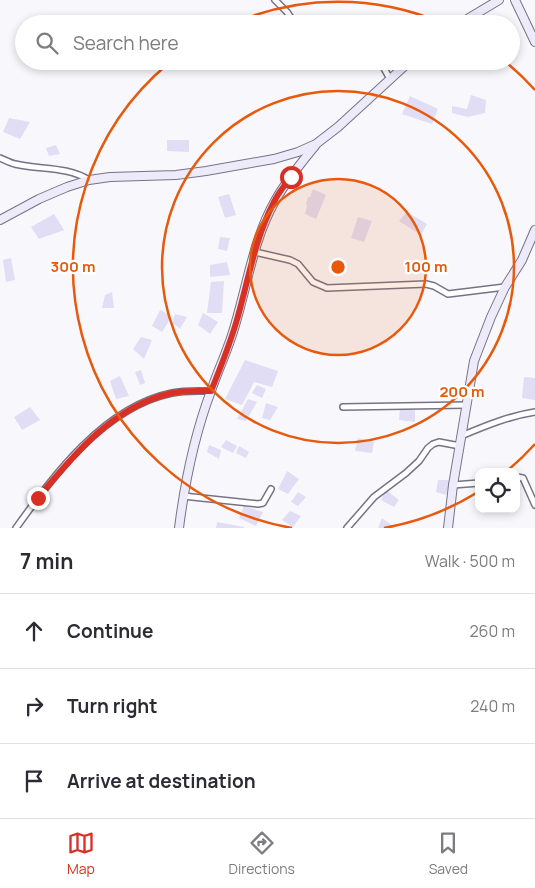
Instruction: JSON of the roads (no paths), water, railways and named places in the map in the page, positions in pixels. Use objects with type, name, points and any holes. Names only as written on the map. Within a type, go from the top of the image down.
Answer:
[{"type":"street","points":[[275,0],[289,15]]},
{"type":"street","points":[[474,15],[499,0]]},
{"type":"street","points":[[515,0],[535,42]]},
{"type":"street","points":[[385,70],[390,79]]},
{"type":"street","points":[[0,220],[39,199],[89,180],[110,177],[176,175],[206,171],[274,159],[298,152],[316,144],[338,127],[400,70]]},
{"type":"street","points":[[179,528],[183,496],[192,454],[211,391],[227,352],[236,323],[262,228],[274,201],[316,144]]},
{"type":"street","points":[[0,158],[15,164],[69,172],[81,175],[89,180]]},
{"type":"street","points":[[448,528],[453,486],[474,361],[505,286],[522,260],[535,230]]},
{"type":"street","points":[[255,252],[290,260],[298,264],[313,282],[326,288],[426,284],[448,294],[505,286]]},
{"type":"street","points":[[16,528],[72,457],[93,436],[115,420],[134,408],[158,397],[189,391],[211,391]]},
{"type":"street","points":[[343,407],[466,405]]},
{"type":"street","points":[[461,436],[519,414],[535,412]]},
{"type":"street","points":[[347,528],[367,503],[419,462],[433,444],[439,442],[460,446]]},
{"type":"street","points":[[520,477],[523,478],[535,505]]},
{"type":"street","points":[[453,486],[475,483]]},
{"type":"street","points":[[183,496],[258,504],[263,503],[272,489]]}]
